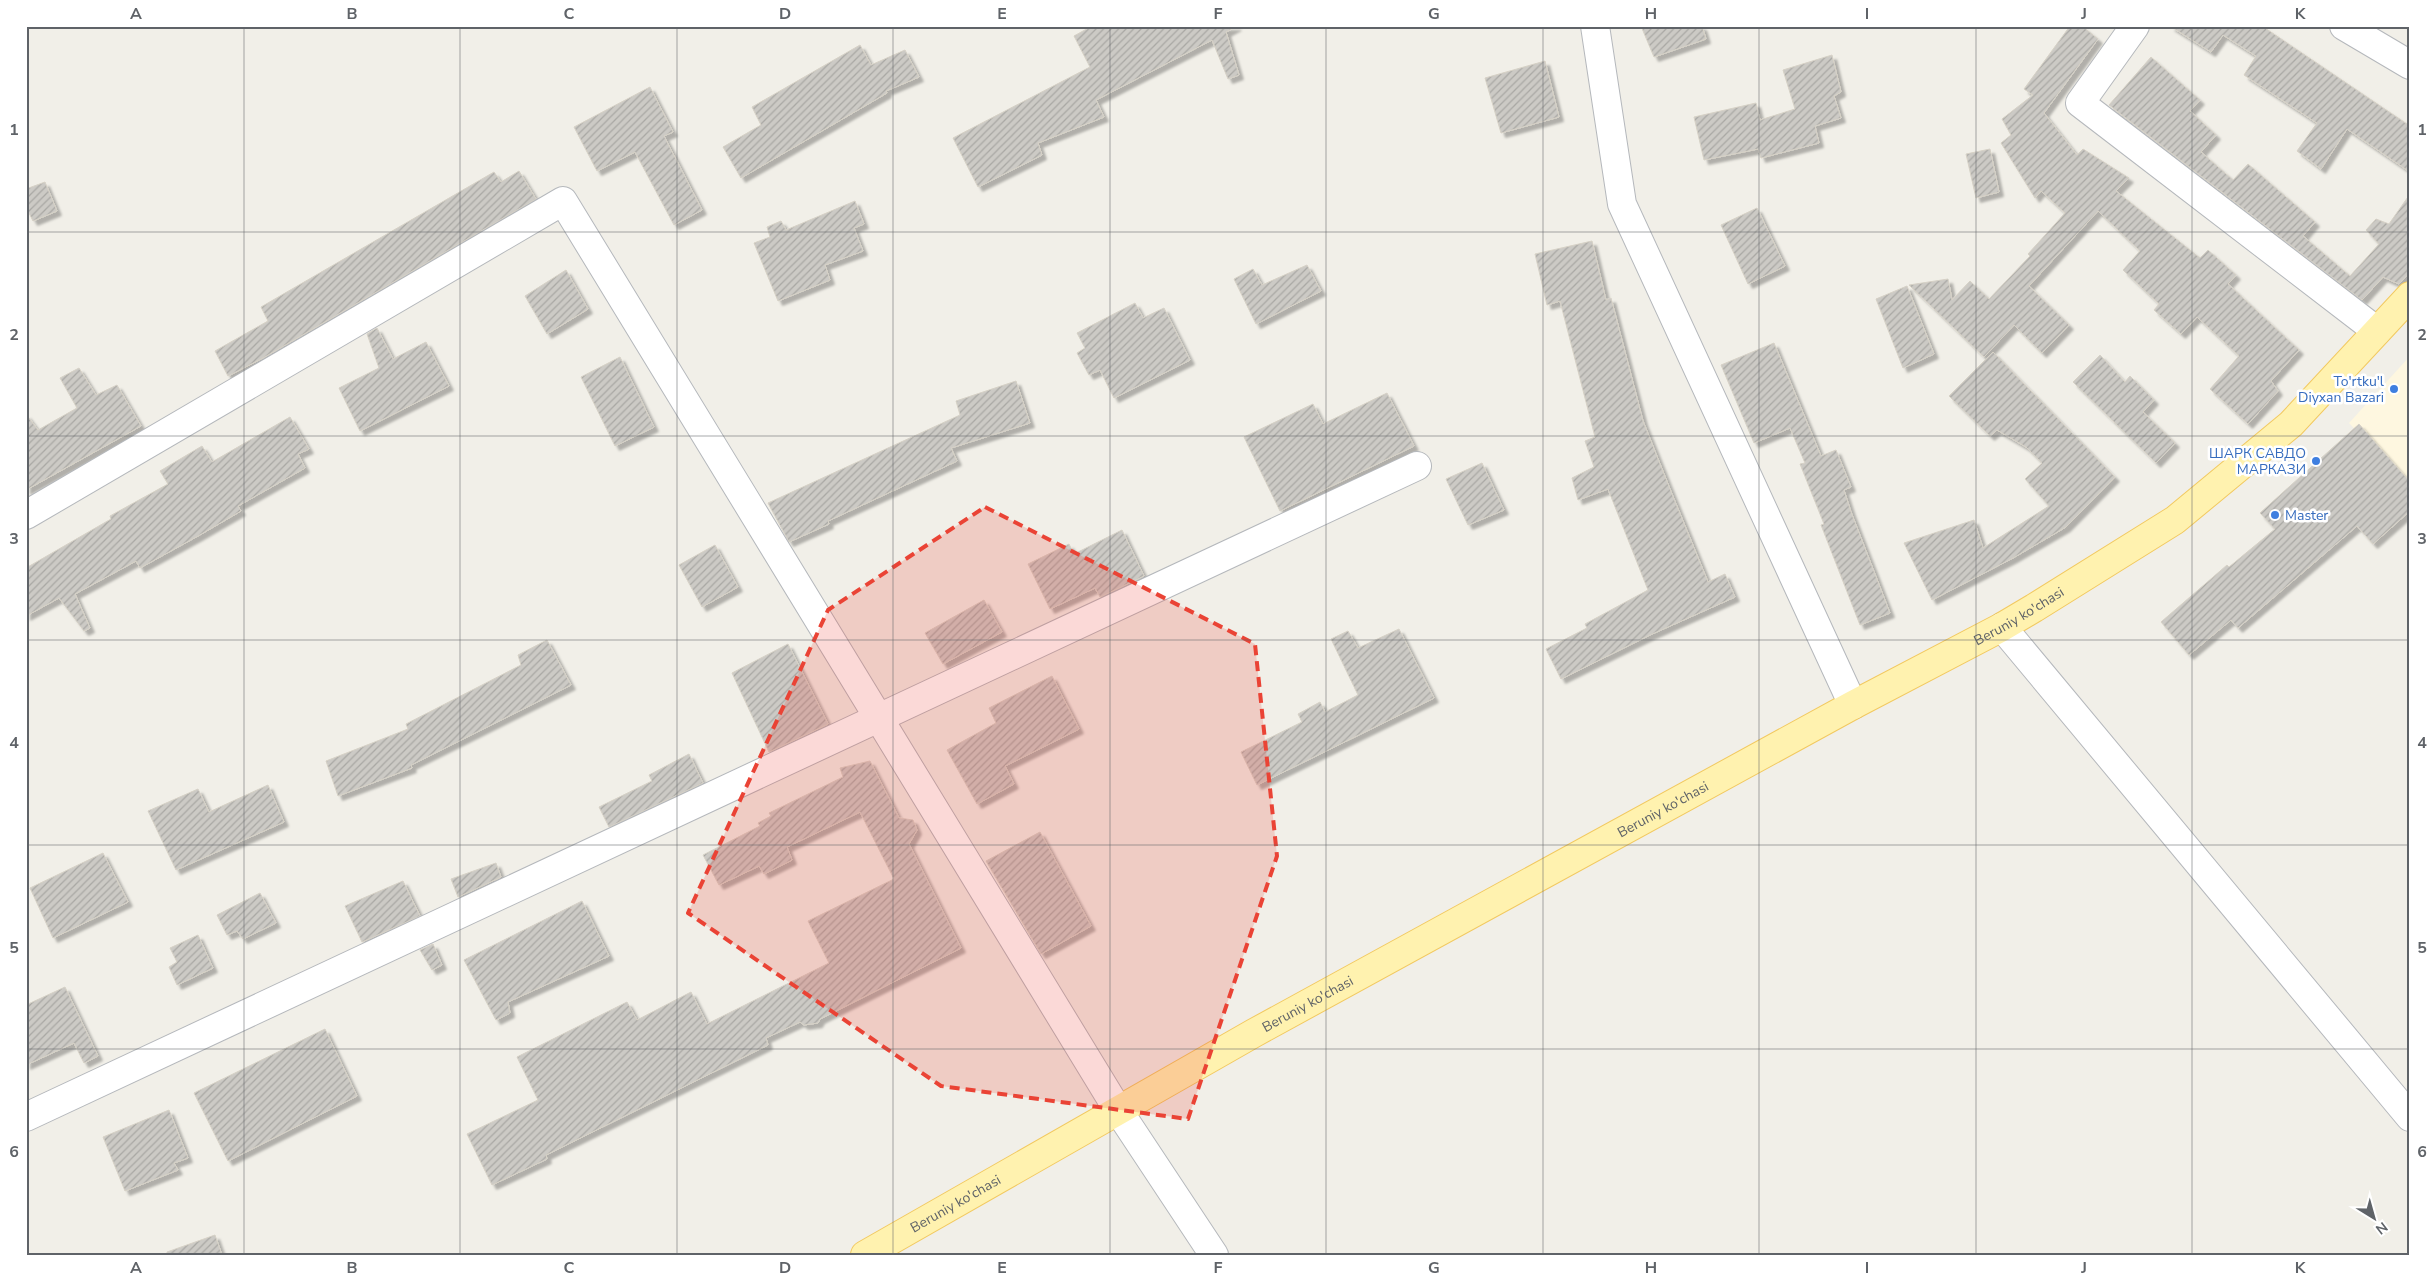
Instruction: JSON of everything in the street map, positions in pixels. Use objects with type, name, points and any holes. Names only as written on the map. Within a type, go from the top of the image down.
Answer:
[{"type":"main road","name":"Beruniy ko'chasi","points":[[865,1255],[1254,1033],[1853,705],[2002,627],[2175,520],[2290,424],[2410,296]]},
{"type":"street","points":[[1594,26],[1622,204],[1853,705]]},
{"type":"street","points":[[2135,26],[2080,103],[2377,332]]},
{"type":"street","points":[[2344,26],[2410,66]]},
{"type":"street","points":[[26,515],[564,201],[1118,1110],[1214,1255]]},
{"type":"street","points":[[26,1117],[1417,466]]},
{"type":"street","points":[[2002,627],[2410,1118]]},
{"type":"highlighted area","points":[[985,507],[1255,644],[1277,856],[1188,1119],[941,1086],[688,913],[828,610]]},
{"type":"shaded area","name":"To'rtku'l Diyxan Bazari","points":[[2410,356],[2410,487],[2349,423]]},
{"type":"building","points":[[1092,26],[1237,26],[1226,32],[1239,75],[1228,79],[1212,40],[1096,100],[1104,117],[1038,143],[1042,155],[978,187],[953,138],[1090,67],[1074,36]]},
{"type":"building","points":[[1641,26],[1702,26],[1706,39],[1654,57]]},
{"type":"building","points":[[2070,26],[2082,26],[2098,39],[2044,113],[2077,155],[2083,149],[2129,178],[2116,191],[2200,258],[2208,250],[2236,275],[2228,284],[2299,350],[2271,381],[2278,391],[2248,424],[2210,389],[2239,356],[2197,317],[2181,334],[2154,310],[2159,304],[2123,270],[2140,251],[2098,211],[2029,286],[2069,325],[2042,353],[2014,325],[1984,357],[1909,285],[1948,279],[1952,300],[1970,281],[1989,299],[2030,256],[2028,254],[2065,213],[2041,191],[2035,198],[2001,143],[2011,135],[2002,119],[2033,95],[2024,89]]},
{"type":"building","points":[[2170,26],[2262,26],[2410,126],[2410,172],[2347,129],[2321,169],[2297,151],[2317,123],[2244,75],[2256,56],[2223,35],[2211,52]]},
{"type":"building","points":[[860,45],[871,65],[905,50],[919,77],[886,91],[887,93],[741,178],[723,147],[761,125],[752,107]]},
{"type":"building","points":[[1832,55],[1841,92],[1834,96],[1841,118],[1815,126],[1819,143],[1761,158],[1758,149],[1704,160],[1694,117],[1756,103],[1760,120],[1795,109],[1783,70]]},
{"type":"building","points":[[2151,57],[2200,100],[2190,111],[2216,135],[2201,152],[2233,180],[2248,164],[2315,222],[2303,236],[2350,276],[2379,244],[2366,230],[2376,219],[2389,224],[2410,194],[2410,272],[2399,284],[2383,277],[2362,300],[2109,105]]},
{"type":"building","points":[[1545,61],[1559,117],[1501,133],[1485,78]]},
{"type":"building","points":[[650,87],[673,132],[664,136],[702,210],[674,225],[635,152],[597,171],[574,127]]},
{"type":"building","points":[[1990,149],[1999,192],[1976,198],[1966,154]]},
{"type":"building","points":[[519,171],[536,199],[263,358],[228,376],[215,351],[268,321],[261,307],[494,172],[501,182]]},
{"type":"building","points":[[45,182],[57,211],[33,221],[26,207],[26,189]]},
{"type":"building","points":[[855,201],[864,224],[854,228],[863,251],[825,265],[830,280],[778,301],[754,243],[770,237],[767,227],[781,221],[786,230]]},
{"type":"building","points":[[1757,208],[1785,266],[1748,284],[1721,225]]},
{"type":"building","points":[[1592,241],[1606,300],[1611,298],[1643,421],[1672,494],[1708,582],[1725,574],[1735,597],[1650,635],[1561,679],[1546,649],[1587,628],[1585,624],[1648,590],[1608,489],[1578,500],[1572,478],[1594,467],[1585,441],[1595,437],[1560,301],[1547,305],[1535,254]]},
{"type":"building","points":[[1307,265],[1321,291],[1256,324],[1234,279],[1253,269],[1262,285]]},
{"type":"building","points":[[566,270],[588,309],[547,334],[525,296]]},
{"type":"building","points":[[1907,286],[1934,354],[1903,368],[1876,299]]},
{"type":"building","points":[[1135,303],[1143,318],[1164,308],[1190,360],[1114,398],[1100,370],[1089,375],[1077,353],[1085,348],[1077,333]]},
{"type":"building","points":[[377,328],[393,359],[426,342],[449,386],[360,431],[339,388],[379,368],[367,334]]},
{"type":"building","points":[[1774,343],[1821,456],[1836,450],[1851,487],[1844,490],[1851,512],[1890,613],[1860,625],[1821,525],[1824,524],[1800,464],[1805,463],[1790,428],[1754,443],[1721,365]]},
{"type":"building","points":[[1993,352],[2115,477],[2066,527],[2013,558],[1932,600],[1904,543],[1974,520],[1983,548],[2049,506],[2025,479],[2042,463],[2026,447],[1997,430],[1990,436],[1949,396]]},
{"type":"building","points":[[2100,355],[2125,382],[2130,376],[2154,400],[2143,412],[2175,443],[2156,463],[2073,382]]},
{"type":"building","points":[[620,357],[654,427],[615,446],[581,377]]},
{"type":"building","points":[[79,368],[96,395],[117,385],[141,426],[26,490],[26,414],[38,430],[77,408],[60,378]]},
{"type":"building","points":[[1016,381],[1030,423],[951,448],[957,461],[828,521],[829,524],[789,542],[768,503],[960,415],[956,401]]},
{"type":"building","points":[[1387,393],[1414,446],[1280,511],[1244,437],[1313,404],[1323,424]]},
{"type":"building","points":[[290,417],[309,449],[298,454],[305,468],[238,506],[241,511],[140,568],[136,561],[75,594],[90,628],[84,631],[59,598],[26,616],[26,568],[111,519],[110,516],[168,484],[160,471],[202,446],[212,462]]},
{"type":"building","points":[[2359,424],[2410,482],[2410,511],[2373,544],[2357,526],[2238,628],[2231,620],[2189,655],[2161,622],[2227,565],[2229,567],[2275,529],[2260,513]]},
{"type":"building","points":[[1482,463],[1504,510],[1468,525],[1446,479]]},
{"type":"building","points":[[1122,530],[1144,576],[1100,597],[1095,588],[1050,609],[1028,564],[1069,544],[1074,554]]},
{"type":"building","points":[[715,545],[738,587],[702,607],[679,565]]},
{"type":"building","points":[[984,600],[1002,632],[943,664],[925,633]]},
{"type":"building","points":[[1399,629],[1434,698],[1257,785],[1241,752],[1302,722],[1298,714],[1320,702],[1325,712],[1358,695],[1331,639],[1348,631],[1358,648]]},
{"type":"building","points":[[547,640],[571,685],[411,765],[412,768],[338,796],[326,761],[408,729],[406,724],[521,665],[518,655]]},
{"type":"building","points":[[788,644],[828,724],[769,752],[732,673]]},
{"type":"building","points":[[1052,676],[1079,729],[1005,766],[1014,784],[977,804],[947,750],[996,723],[989,708]]},
{"type":"building","points":[[689,754],[703,783],[609,827],[599,807],[652,781],[649,775]]},
{"type":"building","points":[[870,761],[899,818],[913,820],[917,830],[909,844],[961,948],[820,1019],[818,1023],[804,1025],[800,1022],[766,1038],[768,1045],[546,1155],[547,1159],[492,1185],[467,1134],[538,1100],[517,1057],[627,1002],[637,1020],[691,992],[707,1024],[829,963],[808,921],[894,879],[860,812],[787,847],[792,860],[764,874],[759,866],[719,885],[703,855],[760,826],[758,823],[771,816],[769,813],[843,777],[840,768]]},
{"type":"building","points":[[268,785],[284,822],[176,870],[148,811],[198,789],[209,812]]},
{"type":"building","points":[[1040,832],[1091,926],[1041,954],[986,861]]},
{"type":"building","points":[[103,853],[128,902],[53,938],[30,888]]},
{"type":"building","points":[[496,863],[501,877],[458,897],[451,879]]},
{"type":"building","points":[[403,881],[420,916],[362,942],[345,906]]},
{"type":"building","points":[[260,893],[276,923],[243,939],[237,931],[227,935],[217,915]]},
{"type":"building","points":[[582,901],[609,956],[508,1002],[510,1013],[496,1020],[464,960]]},
{"type":"building","points":[[198,935],[213,968],[177,985],[169,967],[177,962],[170,948]]},
{"type":"building","points":[[433,944],[442,965],[432,970],[420,950]]},
{"type":"building","points":[[65,987],[98,1056],[84,1063],[74,1043],[26,1065],[26,1005]]},
{"type":"building","points":[[325,1029],[357,1096],[228,1161],[194,1093]]},
{"type":"building","points":[[169,1110],[188,1158],[174,1163],[178,1170],[125,1191],[103,1137]]},
{"type":"building","points":[[215,1235],[222,1255],[167,1255],[167,1252]]},
{"type":"place","name":"To'rtku'l Diyxan Bazari","points":[[2394,389]]},
{"type":"place","name":"ШАРК САВДО МАРКАЗИ","points":[[2316,461]]},
{"type":"place","name":"Master","points":[[2275,515]]}]
